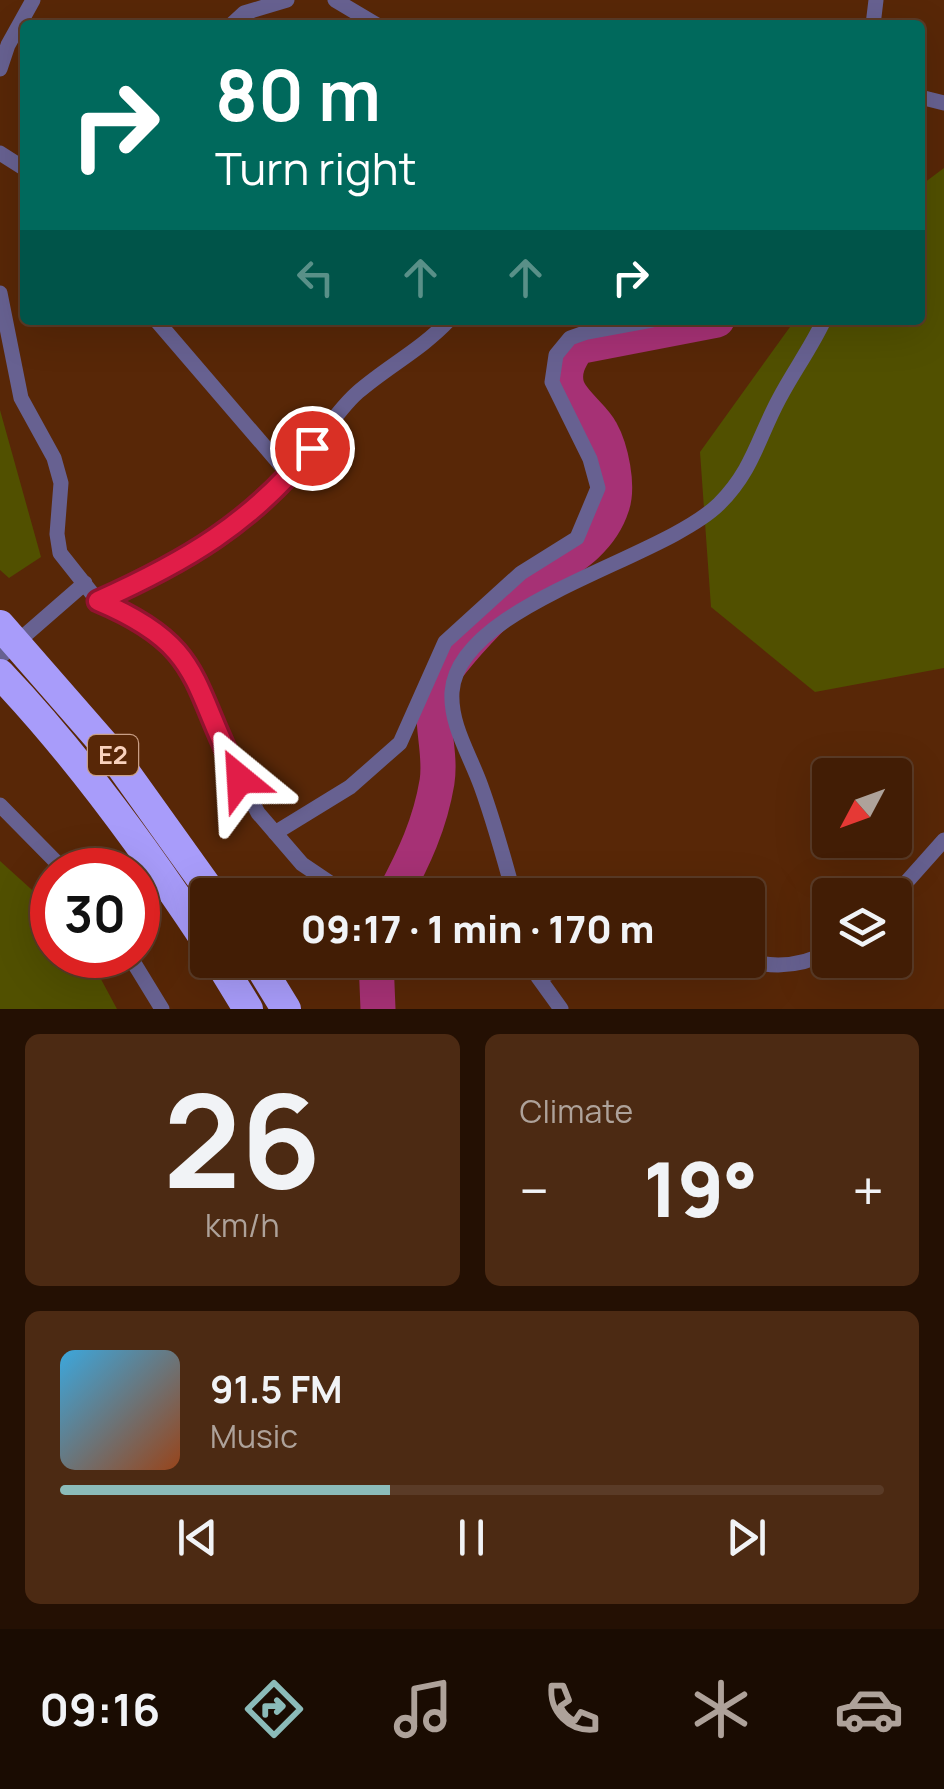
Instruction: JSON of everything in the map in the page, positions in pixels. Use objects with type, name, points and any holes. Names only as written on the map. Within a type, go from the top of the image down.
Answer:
[{"type":"highway","name":"E2","points":[[0,626],[110,751],[201,878]]},
{"type":"highway","name":"E2","points":[[0,674],[96,789],[190,919]]},
{"type":"highway","points":[[229,978],[248,1009]]},
{"type":"highway","points":[[267,978],[286,1009]]},
{"type":"street","points":[[236,20],[244,13],[288,0]]},
{"type":"street","points":[[334,0],[369,20]]},
{"type":"street","points":[[0,68],[20,23]]},
{"type":"street","points":[[0,294],[21,398],[54,458],[62,483],[56,534],[60,553],[98,601],[140,619],[172,642],[193,671],[222,744],[258,813],[302,864],[323,878]]},
{"type":"street","points":[[160,325],[290,476]]},
{"type":"street","points":[[98,601],[177,566],[215,542],[290,476],[357,392],[444,325]]},
{"type":"street","points":[[275,833],[350,787],[400,743],[444,642],[521,573],[577,538],[598,488],[590,459],[552,382],[556,355],[570,338],[625,325]]},
{"type":"street","points":[[509,878],[453,716],[452,688],[460,670],[471,653],[526,605],[660,541],[718,506],[755,460],[779,399],[804,363],[822,325]]},
{"type":"street","points":[[0,657],[85,583]]},
{"type":"street","points":[[0,805],[42,848]]},
{"type":"street","points":[[910,878],[944,840]]},
{"type":"street","points":[[765,966],[798,964],[812,958]]},
{"type":"street","points":[[142,978],[162,1009]]},
{"type":"street","points":[[539,978],[562,1009]]},
{"type":"shaded area","points":[[944,168],[944,668],[815,692],[711,607],[700,452],[791,325],[925,325],[925,182]]},
{"type":"shaded area","points":[[0,410],[41,557],[9,578],[0,570]]},
{"type":"shaded area","points":[[0,861],[30,888],[30,978],[100,978],[117,1009],[0,1009]]},
{"type":"waterway","points":[[403,878],[434,797],[438,768],[435,697],[446,670],[514,597],[583,548],[605,522],[612,506],[614,478],[605,439],[566,382],[572,356],[577,347],[691,325]]},
{"type":"waterway","points":[[377,978],[378,1009]]},
{"type":"route","points":[[240,779],[193,671],[172,642],[140,619],[98,601],[177,566],[215,542],[290,476],[312,448]]}]
